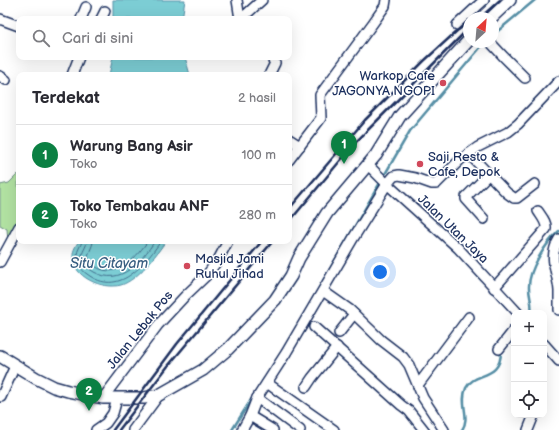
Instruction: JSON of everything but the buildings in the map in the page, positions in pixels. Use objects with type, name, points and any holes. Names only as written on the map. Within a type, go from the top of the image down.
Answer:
[{"type":"main road","points":[[497,12],[510,0]]},
{"type":"main road","points":[[0,356],[15,366],[54,387],[103,398],[144,398],[159,395],[203,370],[228,349],[275,300],[291,276],[299,258],[327,213],[371,168],[376,155],[400,116],[463,47]]},
{"type":"street","points":[[237,0],[240,16]]},
{"type":"street","points":[[244,16],[262,0]]},
{"type":"street","points":[[292,156],[322,118],[320,95],[385,6],[386,0]]},
{"type":"street","points":[[457,25],[484,0]]},
{"type":"street","points":[[82,16],[86,7]]},
{"type":"street","points":[[0,19],[16,25]]},
{"type":"street","points":[[495,48],[525,78]]},
{"type":"street","points":[[73,72],[78,60]]},
{"type":"street","points":[[270,72],[275,63],[273,60]]},
{"type":"street","points":[[242,430],[250,416],[257,398],[323,291],[385,182],[394,176],[399,175],[436,184],[453,166],[478,147],[508,132],[518,124],[559,81]]},
{"type":"street","points":[[292,141],[300,146]]},
{"type":"street","points":[[469,154],[507,193],[514,198],[517,198],[535,184]]},
{"type":"street","name":"Jalan Utan Jaya","points":[[371,168],[458,248],[515,310]]},
{"type":"street","points":[[484,219],[466,199],[466,197],[489,174]]},
{"type":"street","points":[[494,288],[546,229],[547,226],[545,221],[538,211]]},
{"type":"street","points":[[0,262],[16,233]]},
{"type":"street","points":[[559,240],[556,246],[554,264],[559,290],[559,310]]},
{"type":"street","name":"Jalan Lebak Pos","points":[[103,398],[158,325],[206,276],[218,260],[226,244]]},
{"type":"street","points":[[323,291],[354,314],[381,340],[404,357],[423,398],[444,430]]},
{"type":"street","points":[[339,333],[354,314]]},
{"type":"street","points":[[418,385],[469,316]]},
{"type":"street","points":[[314,327],[409,411],[424,430]]},
{"type":"street","points":[[499,349],[511,334]]},
{"type":"street","points":[[546,346],[559,360]]},
{"type":"street","points":[[306,388],[312,378],[337,347]]},
{"type":"street","points":[[1,397],[15,366]]},
{"type":"street","points":[[267,382],[331,429]]},
{"type":"street","points":[[133,430],[159,395]]},
{"type":"street","points":[[96,430],[106,423],[113,413],[117,398]]},
{"type":"street","points":[[257,398],[300,430]]},
{"type":"street","points":[[250,416],[273,430]]},
{"type":"street","points":[[528,430],[533,418]]},
{"type":"green space","points":[[16,176],[16,226],[8,242],[7,229],[0,225],[0,185],[9,183]]},
{"type":"water","points":[[113,0],[185,0],[182,16],[113,16]]},
{"type":"water","points":[[112,60],[186,60],[189,72],[110,72]]},
{"type":"water","name":"Situ Citayam","points":[[77,244],[164,244],[140,273],[121,285],[114,286],[97,284],[77,270],[73,255]]},
{"type":"waterway","points":[[499,30],[535,0]]},
{"type":"waterway","points":[[323,281],[410,131],[480,48]]},
{"type":"waterway","points":[[532,310],[529,288],[531,273],[539,257],[549,242],[559,231]]},
{"type":"waterway","points":[[462,430],[465,420],[464,394],[466,388],[475,379],[497,367],[500,361],[501,351]]},
{"type":"waterway","points":[[232,430],[254,395]]},
{"type":"railway","points":[[487,12],[500,0]]},
{"type":"railway","points":[[292,205],[365,120],[424,61],[463,25]]},
{"type":"railway","points":[[292,218],[355,143],[463,34]]},
{"type":"railway","points":[[113,430],[177,344],[260,244]]},
{"type":"railway","points":[[119,430],[168,366],[270,244]]},
{"type":"place","name":"Warkop Cafe JAGONYA NGOPI","points":[[443,83]]},
{"type":"place","name":"Warung Bang Asir","points":[[344,164]]},
{"type":"place","name":"Saji Resto & Cafe, Depok","points":[[420,164]]},
{"type":"place","name":"Masjid Jami Ruhul Jihad","points":[[187,266]]},
{"type":"place","name":"Toko Tembakau ANF","points":[[89,411]]}]
